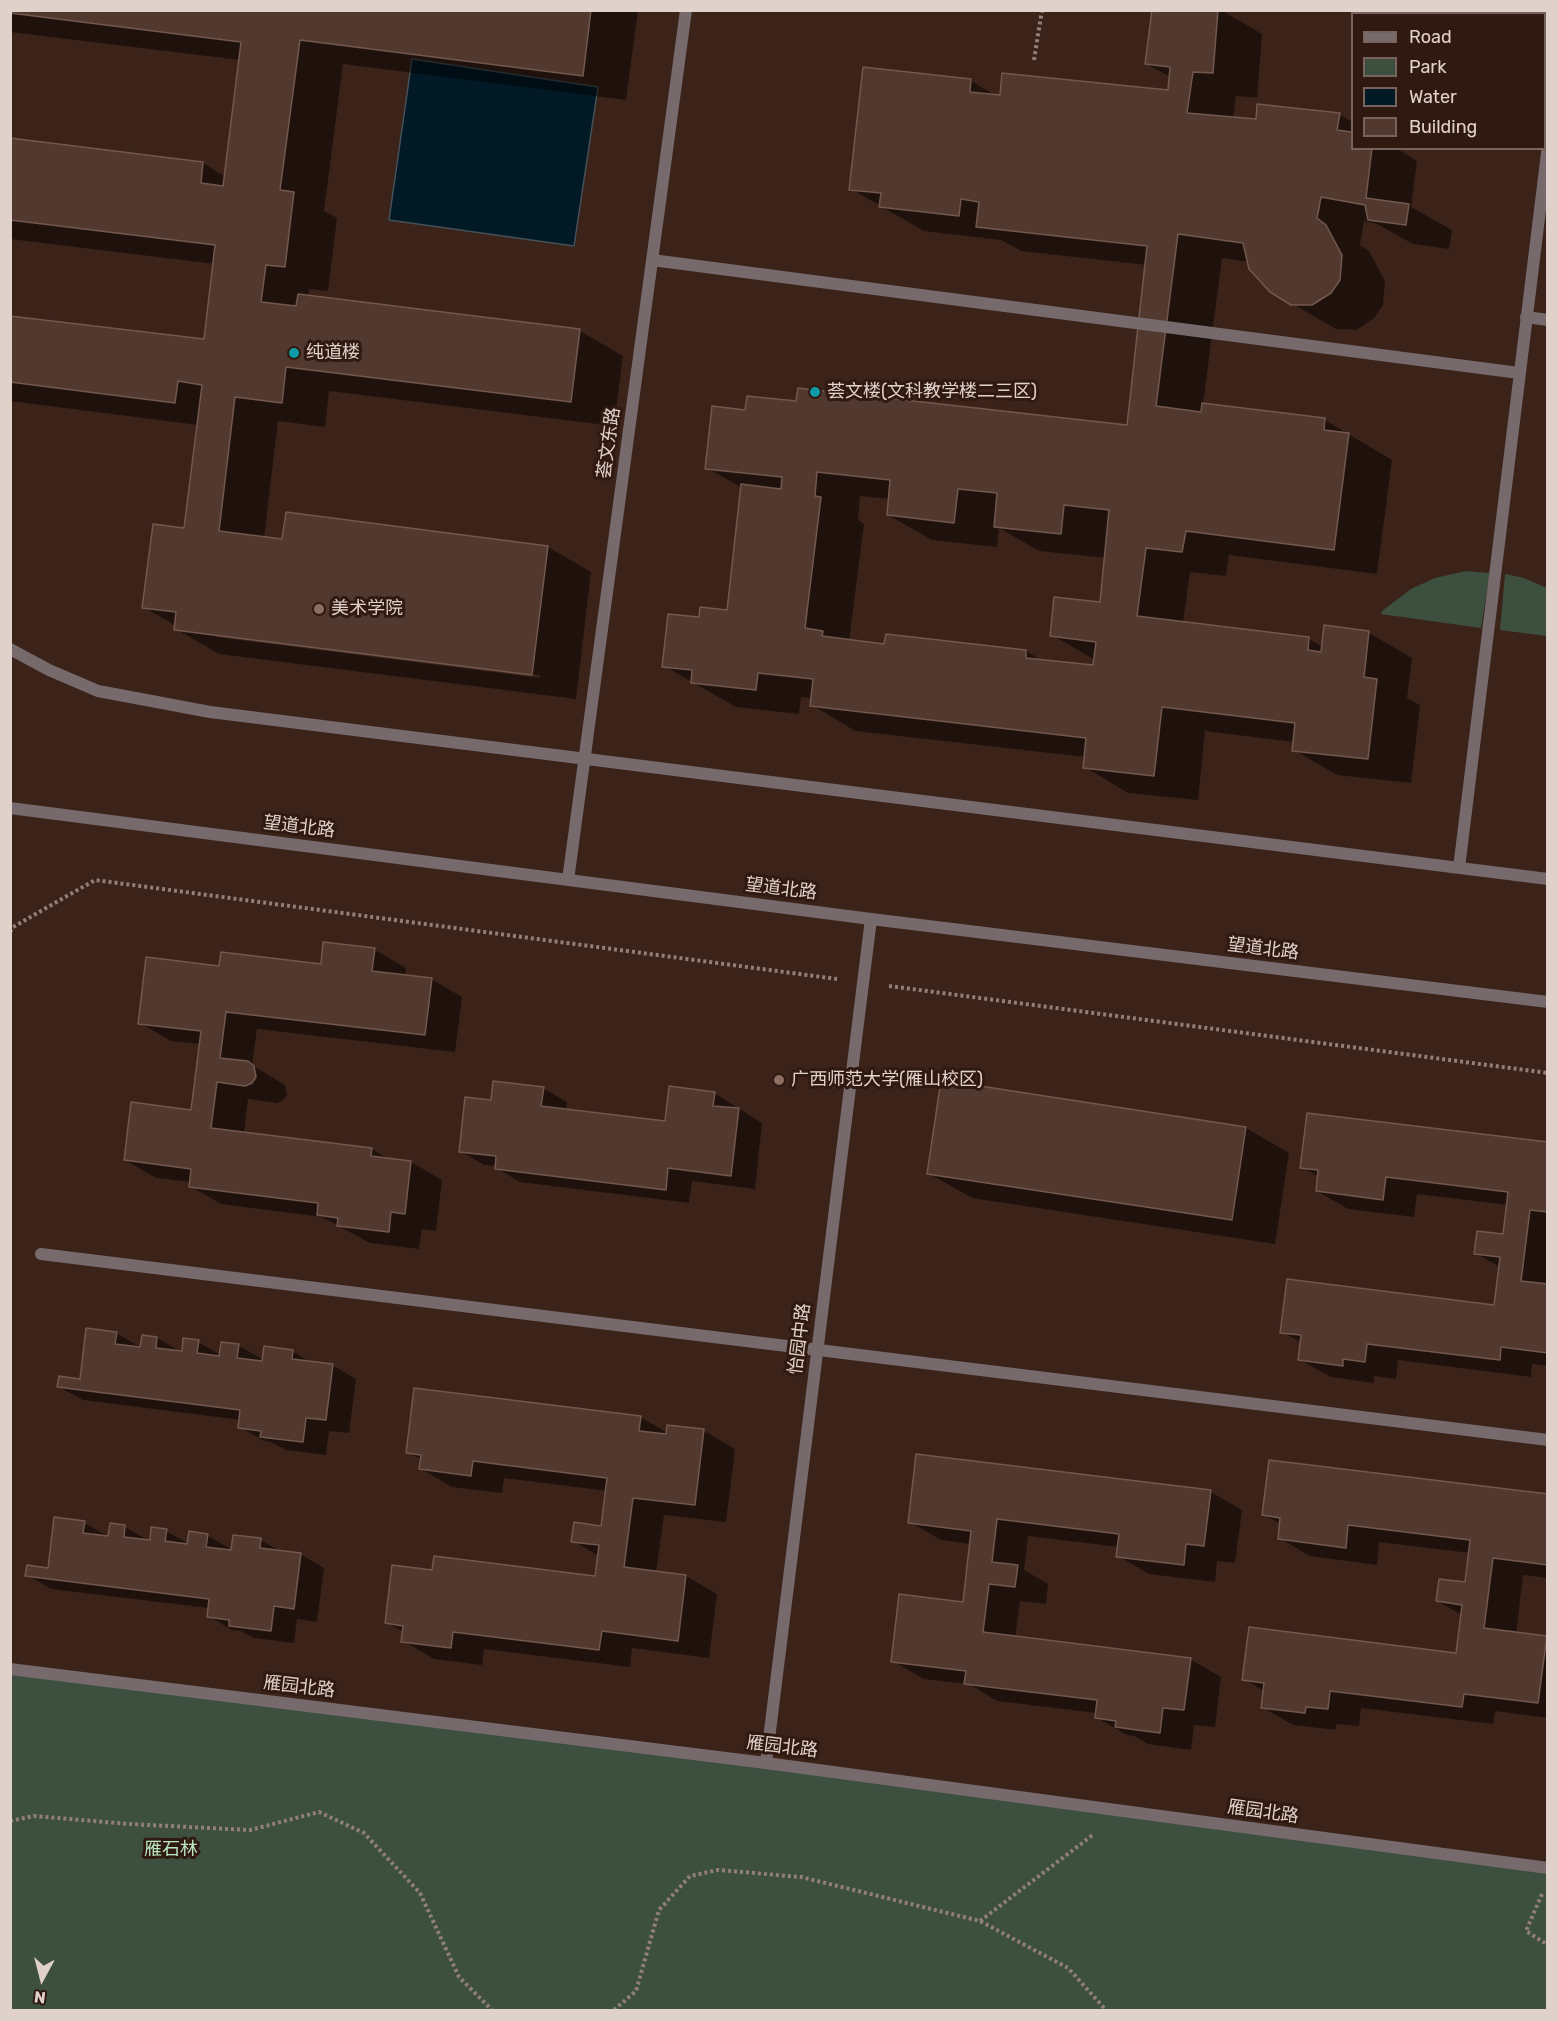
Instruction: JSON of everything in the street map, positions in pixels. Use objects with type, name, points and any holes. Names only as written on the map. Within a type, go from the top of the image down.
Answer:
[{"type":"street","name":"荟文东路","points":[[568,880],[686,10]]},
{"type":"street","points":[[1459,868],[1548,145]]},
{"type":"street","points":[[652,260],[1520,373]]},
{"type":"street","points":[[1526,317],[1548,320]]},
{"type":"street","points":[[10,649],[49,670],[98,691],[188,708],[1548,879]]},
{"type":"street","name":"望道北路","points":[[10,808],[871,919],[1548,1002]]},
{"type":"street","name":"怡园中路","points":[[766,1763],[871,919]]},
{"type":"street","points":[[41,1254],[1548,1440]]},
{"type":"street","name":"雁园北路","points":[[10,1669],[766,1763],[1548,1868]]},
{"type":"path","points":[[1034,60],[1041,10]]},
{"type":"path","points":[[10,932],[13,927],[95,880],[1548,1073]]},
{"type":"path","points":[[980,1921],[1125,1811]]},
{"type":"path","points":[[10,1821],[34,1816],[128,1824],[250,1830],[319,1812],[364,1833],[420,1893],[459,1977],[492,2010]]},
{"type":"path","points":[[614,2010],[636,1990],[659,1910],[690,1876],[718,1870],[801,1877],[980,1921],[1068,1968],[1106,2010]]},
{"type":"path","points":[[1543,1891],[1526,1931],[1548,1945]]},
{"type":"green space","points":[[1466,571],[1490,573],[1481,628],[1381,614],[1411,589],[1435,578]]},
{"type":"green space","points":[[1505,574],[1524,578],[1547,588],[1547,636],[1500,630]]},
{"type":"green space","name":"雁石林","points":[[11,1669],[1547,1868],[1547,2010],[11,2010]]},
{"type":"water","points":[[412,59],[598,87],[574,246],[389,220]]},
{"type":"building","name":"纯道楼","points":[[10,10],[591,10],[583,76],[300,40],[280,190],[294,192],[285,267],[266,265],[261,302],[296,306],[298,294],[580,329],[571,402],[286,367],[282,403],[235,397],[219,531],[282,539],[286,512],[548,546],[532,675],[174,630],[176,612],[142,608],[153,524],[184,528],[202,385],[178,381],[175,403],[10,382],[10,316],[204,339],[215,245],[10,220],[10,138],[203,162],[201,183],[223,186],[241,42],[10,13]]},
{"type":"building","name":"荟文楼(文科教学楼二三区)","points":[[1152,10],[1218,10],[1213,73],[1193,72],[1187,113],[1256,119],[1257,104],[1340,113],[1337,130],[1351,132],[1351,150],[1372,150],[1366,198],[1409,204],[1406,225],[1368,220],[1365,205],[1321,197],[1317,218],[1326,225],[1342,255],[1340,280],[1331,293],[1312,305],[1291,305],[1270,292],[1249,269],[1243,243],[1178,234],[1156,406],[1201,412],[1202,403],[1325,418],[1324,430],[1349,433],[1334,550],[1186,531],[1182,552],[1146,548],[1137,616],[1309,637],[1308,650],[1321,652],[1324,625],[1369,631],[1364,677],[1377,679],[1368,759],[1292,751],[1295,723],[1162,707],[1154,776],[1083,768],[1086,738],[810,706],[813,679],[758,673],[756,690],[691,683],[692,670],[662,667],[668,614],[699,617],[700,607],[727,610],[741,484],[781,489],[782,477],[705,469],[712,406],[745,410],[747,396],[796,401],[798,388],[1127,425],[1147,246],[976,227],[979,202],[961,199],[959,216],[879,207],[881,193],[849,190],[863,67],[971,79],[970,92],[1000,95],[1002,73],[1168,90],[1170,67],[1145,64]],"holes":[[[817,472],[890,480],[887,515],[954,523],[958,489],[997,493],[994,527],[1061,534],[1064,505],[1109,510],[1100,602],[1054,597],[1050,636],[1096,642],[1093,665],[1026,658],[1026,650],[886,634],[884,644],[822,636],[823,631],[805,628],[821,497],[815,496]]]},
{"type":"building","points":[[323,942],[375,948],[372,971],[432,978],[425,1035],[226,1012],[220,1058],[248,1061],[254,1066],[256,1077],[252,1083],[245,1086],[217,1082],[211,1128],[372,1148],[371,1156],[411,1161],[405,1214],[391,1212],[389,1232],[337,1226],[338,1218],[317,1215],[318,1203],[189,1187],[191,1169],[124,1160],[131,1102],[191,1110],[201,1031],[138,1024],[146,957],[219,966],[221,952],[321,964]]},
{"type":"building","points":[[941,1080],[1246,1127],[1232,1220],[927,1174]]},
{"type":"building","points":[[493,1081],[544,1087],[541,1106],[665,1121],[669,1086],[715,1092],[713,1106],[739,1108],[731,1176],[668,1168],[666,1190],[495,1169],[496,1156],[459,1152],[465,1097],[491,1100]]},
{"type":"building","points":[[1307,1113],[1548,1142],[1548,1212],[1530,1210],[1521,1281],[1548,1284],[1548,1353],[1501,1347],[1500,1360],[1367,1344],[1365,1362],[1343,1359],[1343,1366],[1298,1360],[1301,1335],[1280,1333],[1287,1279],[1494,1305],[1500,1257],[1474,1254],[1477,1231],[1503,1234],[1508,1192],[1386,1177],[1383,1200],[1316,1191],[1318,1170],[1300,1168]]},
{"type":"building","points":[[86,1328],[117,1332],[115,1344],[140,1347],[142,1335],[157,1337],[156,1348],[182,1351],[183,1338],[199,1340],[197,1353],[219,1356],[221,1342],[239,1344],[237,1358],[262,1361],[264,1346],[293,1350],[292,1359],[333,1364],[326,1420],[306,1418],[303,1442],[260,1437],[261,1431],[238,1428],[240,1410],[57,1387],[59,1376],[80,1379]]},
{"type":"building","points":[[414,1388],[641,1416],[639,1431],[666,1434],[667,1425],[704,1429],[695,1505],[633,1498],[624,1567],[686,1575],[678,1641],[602,1631],[599,1650],[453,1632],[451,1648],[401,1642],[403,1626],[385,1623],[392,1565],[432,1570],[434,1556],[595,1576],[599,1545],[571,1542],[574,1522],[601,1526],[607,1478],[473,1461],[471,1476],[419,1469],[421,1455],[406,1453]]},
{"type":"building","points":[[916,1454],[1211,1490],[1204,1546],[1186,1544],[1184,1565],[1116,1557],[1119,1534],[997,1519],[992,1562],[1018,1565],[1015,1587],[989,1584],[983,1632],[1191,1658],[1184,1710],[1163,1708],[1160,1733],[1115,1727],[1116,1721],[1095,1718],[1097,1700],[964,1684],[966,1671],[891,1662],[899,1594],[963,1602],[971,1531],[908,1523]]},
{"type":"building","points":[[1269,1460],[1548,1494],[1548,1565],[1493,1558],[1484,1628],[1547,1636],[1538,1703],[1464,1694],[1462,1707],[1330,1691],[1328,1709],[1306,1707],[1305,1713],[1261,1708],[1264,1683],[1242,1680],[1249,1627],[1456,1653],[1462,1605],[1436,1601],[1439,1579],[1465,1582],[1470,1540],[1348,1525],[1346,1548],[1278,1539],[1280,1518],[1262,1515]]},
{"type":"building","points":[[54,1517],[85,1521],[83,1533],[108,1536],[110,1523],[125,1525],[124,1537],[150,1540],[151,1527],[167,1529],[165,1541],[187,1544],[189,1531],[208,1534],[206,1547],[231,1550],[233,1535],[261,1538],[260,1548],[301,1553],[294,1609],[274,1606],[271,1631],[229,1626],[229,1620],[207,1617],[209,1599],[25,1576],[27,1565],[48,1568]]},
{"type":"place","name":"纯道楼","points":[[294,353]]},
{"type":"place","name":"荟文楼(文科教学楼二三区)","points":[[815,392]]},
{"type":"place","name":"美术学院","points":[[319,609]]},
{"type":"place","name":"广西师范大学(雁山校区)","points":[[779,1080]]}]
